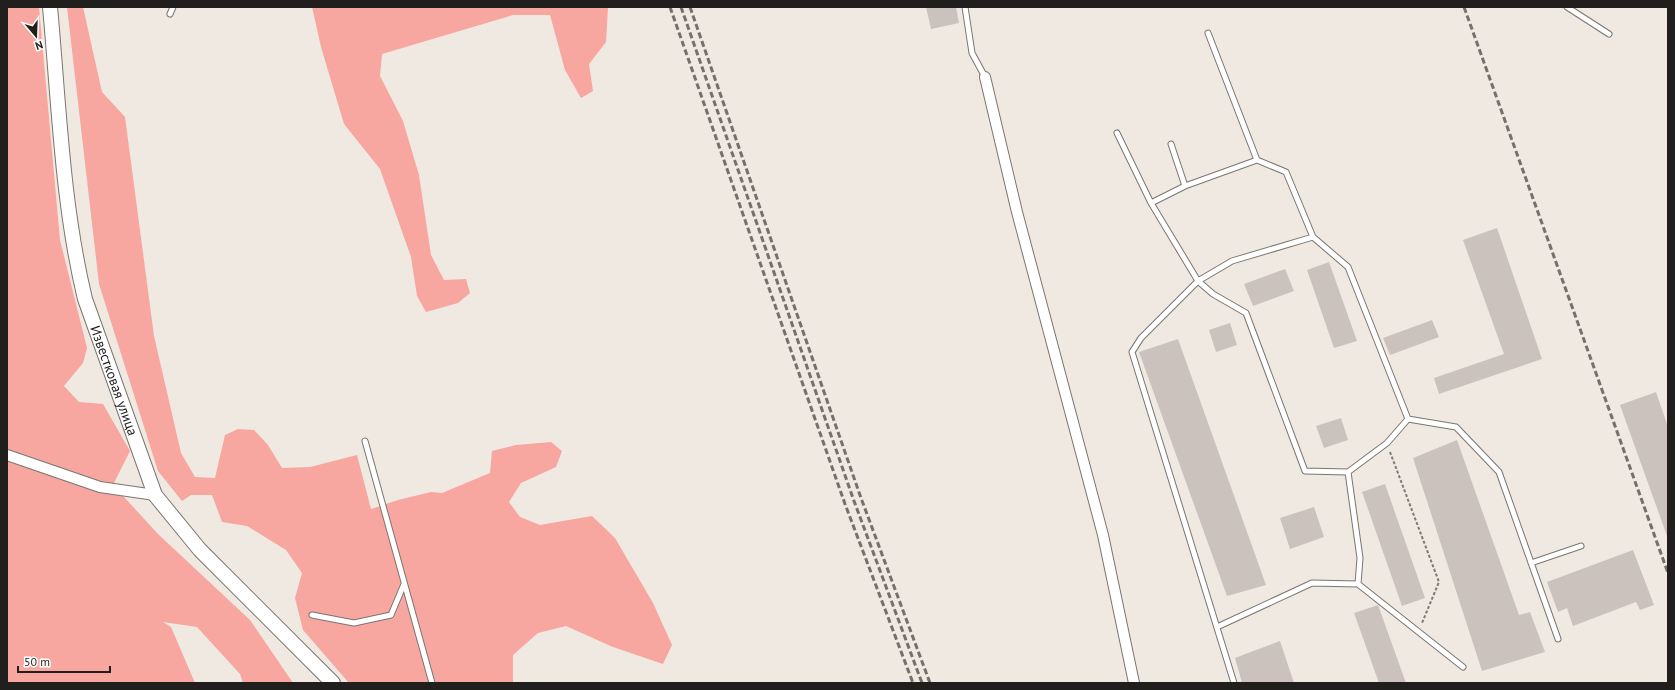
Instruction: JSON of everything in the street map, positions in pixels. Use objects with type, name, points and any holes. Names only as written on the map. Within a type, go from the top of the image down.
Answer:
[{"type":"main road","name":"Известковая улица","points":[[50,7],[69,215],[84,299],[155,494],[200,550],[333,683]]},
{"type":"street","points":[[986,77],[1017,212],[1103,535],[1134,683]]},
{"type":"street","points":[[7,455],[100,487],[155,494]]},
{"type":"lane","points":[[170,14],[173,7]]},
{"type":"lane","points":[[965,7],[972,53],[986,77]]},
{"type":"lane","points":[[1567,7],[1609,34]]},
{"type":"lane","points":[[1208,33],[1258,160]]},
{"type":"lane","points":[[1117,133],[1152,203],[1198,281],[1213,294],[1246,313],[1305,471],[1348,472],[1387,443],[1408,419]]},
{"type":"lane","points":[[1171,144],[1185,186]]},
{"type":"lane","points":[[1152,203],[1185,186],[1258,160],[1286,172],[1313,237],[1348,267],[1408,419]]},
{"type":"lane","points":[[1234,683],[1132,352],[1141,338],[1198,281],[1232,261],[1313,237]]},
{"type":"lane","points":[[1408,419],[1456,427],[1499,472],[1558,639]]},
{"type":"lane","points":[[365,441],[432,683]]},
{"type":"lane","points":[[1348,472],[1360,558],[1358,584]]},
{"type":"lane","points":[[1531,562],[1581,546]]},
{"type":"lane","points":[[1217,627],[1312,583],[1358,584],[1463,667]]},
{"type":"lane","points":[[312,615],[354,622],[391,615],[404,584]]},
{"type":"path","points":[[1387,443],[1439,582],[1418,632]]},
{"type":"shaded area","points":[[7,7],[39,7],[60,240],[87,348],[83,363],[64,386],[79,402],[103,404],[130,451],[113,485],[158,534],[250,620],[293,683],[243,683],[240,674],[197,627],[163,622],[171,627],[195,683],[7,683]]},
{"type":"shaded area","points":[[67,7],[83,7],[102,92],[125,117],[154,336],[181,453],[195,477],[215,478],[225,435],[238,429],[254,430],[268,445],[282,468],[310,467],[357,455],[371,509],[398,500],[431,492],[442,493],[490,473],[492,451],[516,445],[551,442],[562,451],[556,467],[521,483],[509,502],[520,517],[540,525],[592,516],[615,538],[653,603],[672,645],[663,664],[613,647],[566,626],[538,633],[513,655],[513,683],[349,683],[303,630],[295,598],[302,573],[286,550],[247,526],[222,522],[212,495],[191,495],[182,501],[158,471],[99,284]]},
{"type":"shaded area","points":[[312,7],[608,7],[606,42],[589,64],[593,91],[581,98],[565,70],[550,15],[513,15],[382,54],[380,76],[403,121],[419,175],[431,255],[444,280],[466,279],[470,293],[458,303],[426,312],[417,296],[411,257],[380,169],[344,124],[321,47]]},
{"type":"building","points":[[926,7],[956,7],[959,23],[931,29]]},
{"type":"building","points":[[1497,228],[1542,359],[1439,394],[1434,378],[1504,354],[1463,240]]},
{"type":"building","points":[[1329,262],[1357,341],[1334,348],[1307,270]]},
{"type":"building","points":[[1285,269],[1294,291],[1253,306],[1244,284]]},
{"type":"building","points":[[1432,320],[1439,337],[1390,355],[1383,338]]},
{"type":"building","points":[[1230,323],[1237,345],[1216,352],[1209,330]]},
{"type":"building","points":[[1178,339],[1266,585],[1227,596],[1139,352]]},
{"type":"building","points":[[1656,392],[1668,427],[1668,536],[1620,405]]},
{"type":"building","points":[[1341,418],[1348,440],[1324,448],[1316,426]]},
{"type":"building","points":[[1457,440],[1519,615],[1530,612],[1545,652],[1482,671],[1413,458]]},
{"type":"building","points":[[1385,484],[1425,598],[1402,606],[1362,492]]},
{"type":"building","points":[[1314,507],[1324,537],[1290,549],[1280,518]]},
{"type":"building","points":[[1633,550],[1654,605],[1640,610],[1636,602],[1573,626],[1567,608],[1558,612],[1547,582]]},
{"type":"building","points":[[1378,605],[1406,683],[1379,683],[1354,613]]},
{"type":"building","points":[[1280,641],[1294,683],[1242,683],[1235,658]]},
{"type":"railway","points":[[670,7],[845,504],[913,683]]},
{"type":"railway","points":[[681,7],[854,501],[922,683]]},
{"type":"railway","points":[[690,7],[861,498],[930,683]]},
{"type":"railway","points":[[1464,7],[1668,573]]}]
